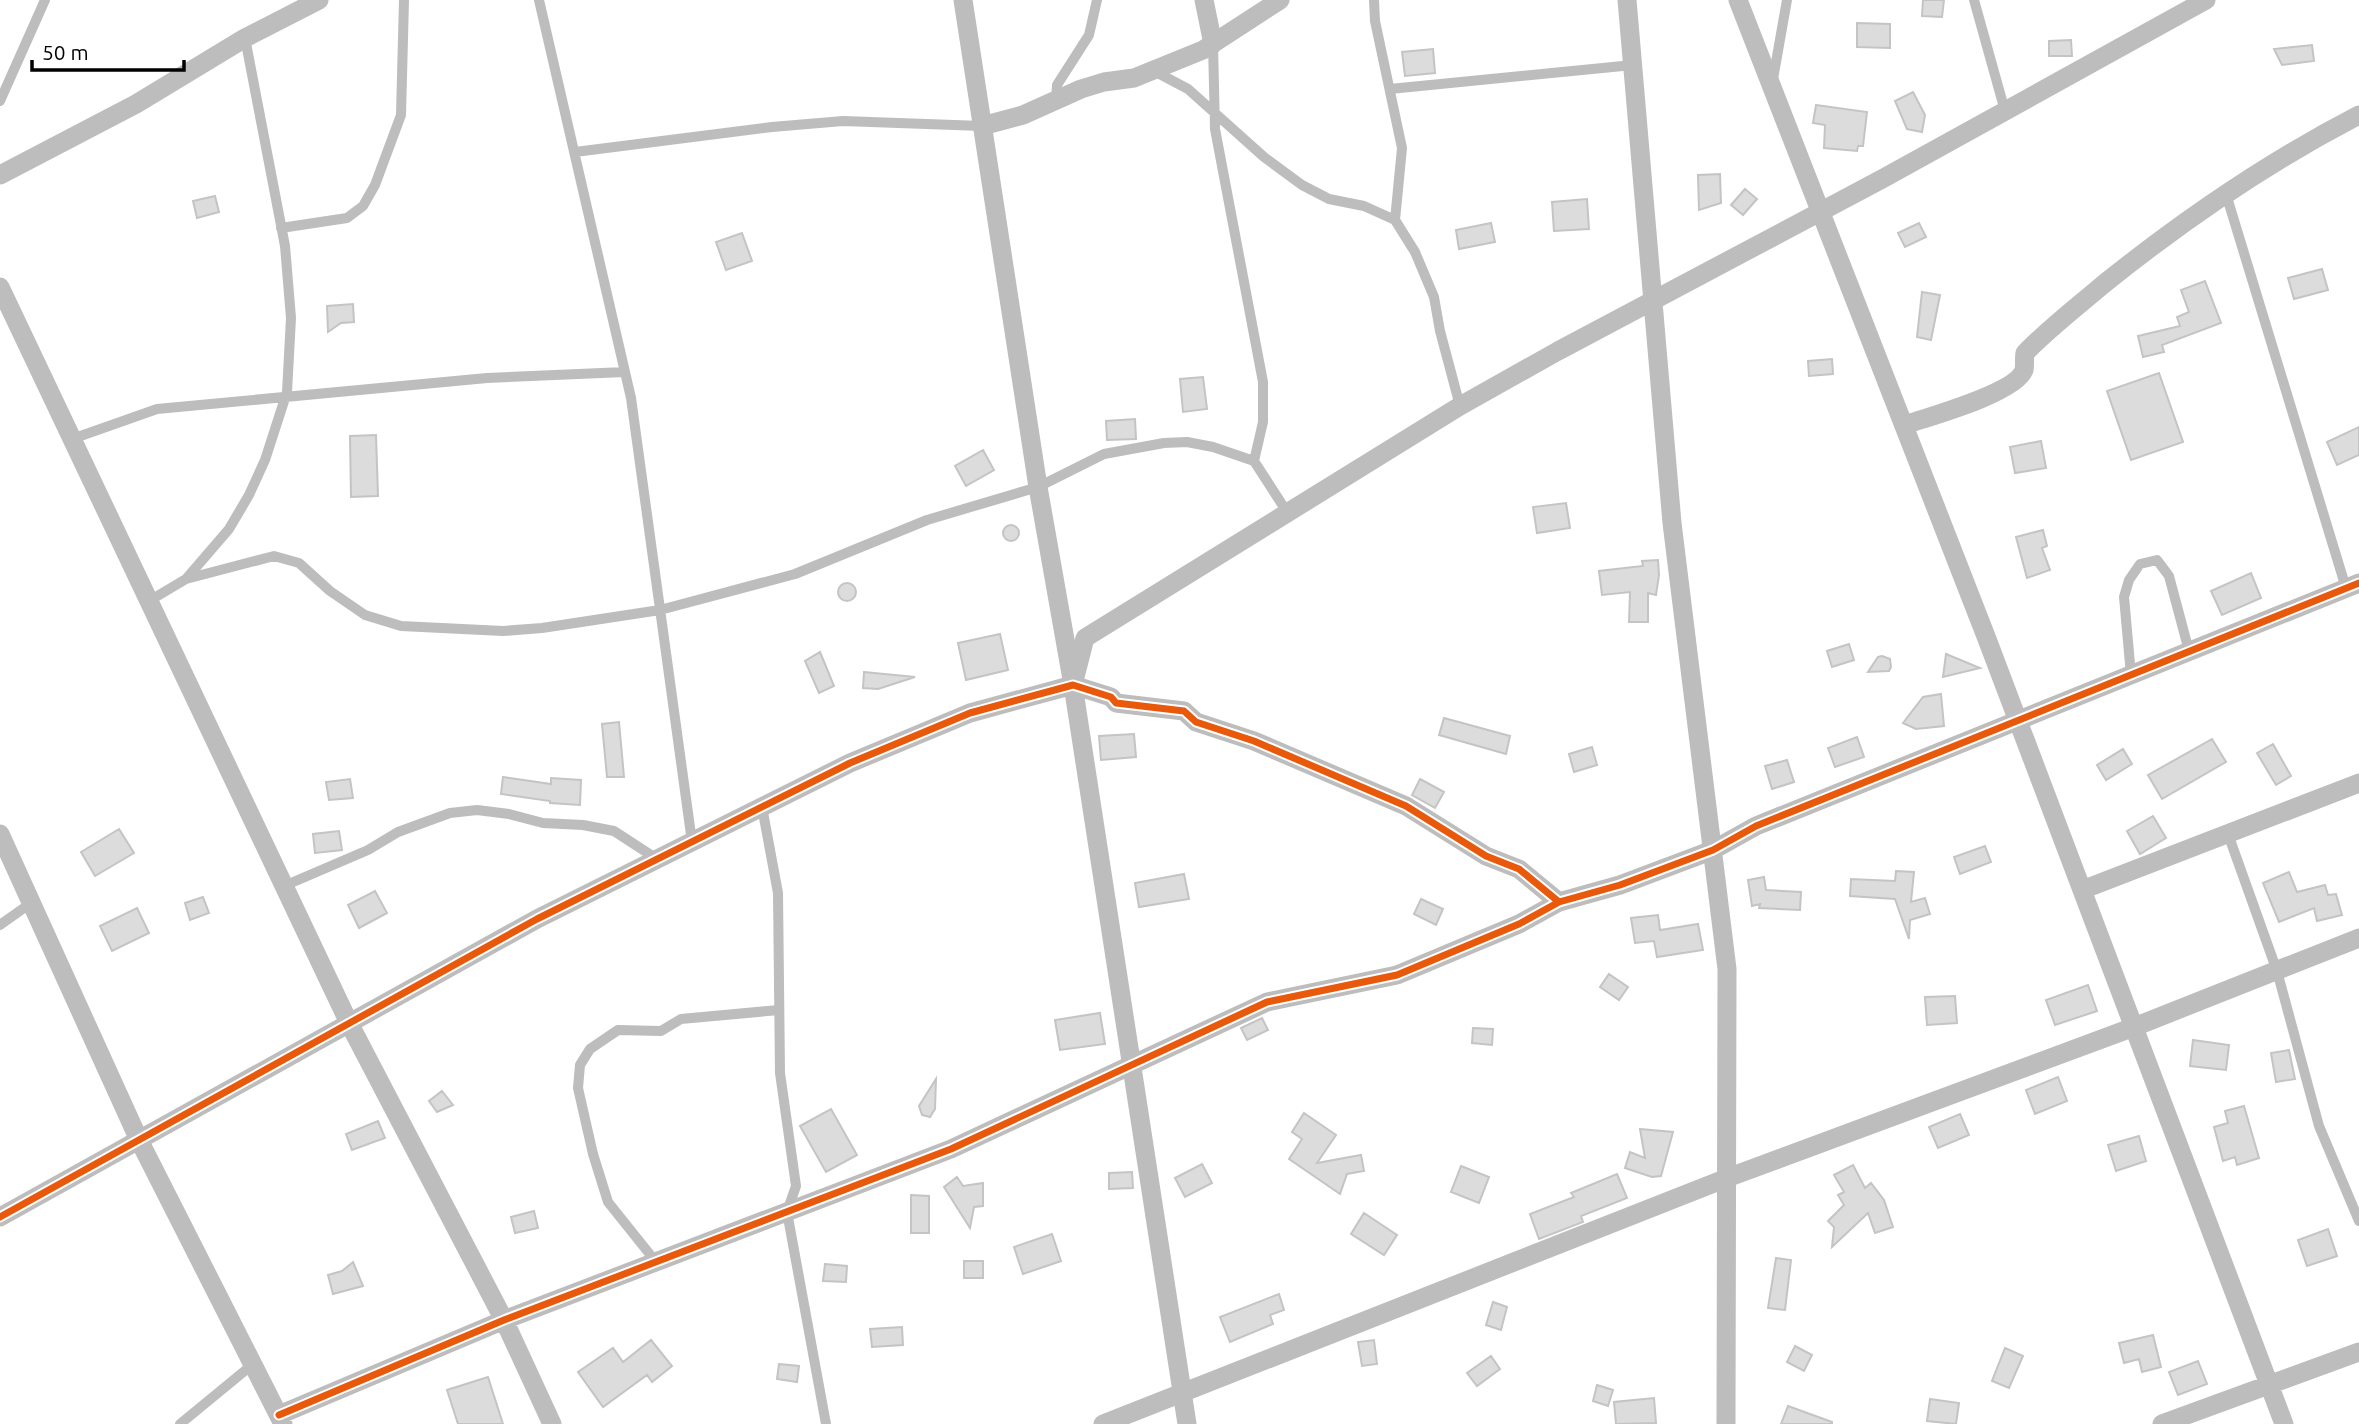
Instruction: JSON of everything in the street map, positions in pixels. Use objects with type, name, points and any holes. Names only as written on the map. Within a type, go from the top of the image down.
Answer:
[{"type":"street","points":[[0,175],[136,104],[245,38],[318,0]]},
{"type":"street","points":[[963,0],[1038,487],[1073,685],[1187,1424]]},
{"type":"street","points":[[1204,0],[1213,44]]},
{"type":"street","points":[[982,126],[1023,115],[1081,89],[1104,82],[1134,78],[1203,50],[1280,0]]},
{"type":"street","points":[[1627,0],[1672,523],[1727,969],[1726,1424]]},
{"type":"street","points":[[1738,0],[2018,720],[2284,1424]]},
{"type":"street","points":[[1073,685],[1085,638],[1460,406],[2005,111],[2173,8],[2206,0]]},
{"type":"street","points":[[1904,425],[1999,392],[2015,382],[2024,370],[2025,353],[2043,334],[2134,260],[2269,165],[2359,115]]},
{"type":"street","points":[[0,287],[349,1023],[505,1320],[552,1424]]},
{"type":"street","points":[[0,834],[139,1140],[281,1419],[505,1320],[951,1149],[1267,1002],[1397,975],[1519,923],[1559,902],[1620,885],[1713,850],[1756,826],[2353,585]]},
{"type":"street","points":[[0,1217],[537,919],[850,763],[970,713],[1073,685],[1111,697],[1116,703],[1184,711],[1196,722],[1254,741],[1406,806],[1486,856],[1519,869],[1559,902]]},
{"type":"street","points":[[2082,890],[2359,783]]},
{"type":"street","points":[[1102,1424],[1727,1178],[2133,1027],[2359,938]]},
{"type":"street","points":[[2162,1424],[2199,1417],[2269,1385],[2359,1352]]},
{"type":"lane","points":[[0,102],[45,0]]},
{"type":"lane","points":[[281,228],[347,218],[363,206],[401,115],[404,0]]},
{"type":"lane","points":[[539,0],[631,398],[692,842]]},
{"type":"lane","points":[[1056,100],[1057,85],[1089,35],[1097,0]]},
{"type":"lane","points":[[1374,0],[1375,21],[1402,148],[1395,220]]},
{"type":"lane","points":[[1772,86],[1787,0]]},
{"type":"lane","points":[[1974,0],[2005,111]]},
{"type":"lane","points":[[186,579],[229,529],[249,495],[265,460],[286,396],[291,318],[281,228],[245,38]]},
{"type":"lane","points":[[1213,44],[1214,113],[1219,158],[1263,382],[1263,422],[1254,461]]},
{"type":"lane","points":[[1390,89],[1633,65]]},
{"type":"lane","points":[[1153,70],[1188,89],[1264,158],[1302,185],[1329,199],[1364,206],[1395,220],[1415,252],[1434,297],[1460,406]]},
{"type":"lane","points":[[575,152],[772,127],[843,121],[982,126]]},
{"type":"lane","points":[[2226,193],[2353,585]]},
{"type":"lane","points":[[72,439],[157,409],[487,379],[625,372]]},
{"type":"lane","points":[[149,601],[186,579],[274,555],[299,562],[330,591],[365,614],[401,626],[503,631],[660,610],[795,574],[928,520],[1038,487],[1104,454],[1164,443],[1187,442],[1213,447],[1254,461],[1287,512]]},
{"type":"lane","points":[[2131,675],[2124,597],[2129,580],[2140,564],[2157,560],[2169,576],[2189,651]]},
{"type":"lane","points":[[762,807],[778,893],[779,1073],[796,1186],[787,1212],[826,1424]]},
{"type":"lane","points":[[284,886],[368,850],[398,832],[450,813],[477,810],[614,831],[657,859]]},
{"type":"lane","points":[[2228,834],[2277,971],[2319,1125],[2359,1221]]},
{"type":"lane","points":[[0,925],[32,903]]},
{"type":"lane","points":[[656,1262],[608,1202],[593,1154],[578,1088],[580,1065],[590,1049],[618,1030],[661,1031],[681,1019],[779,1010]]},
{"type":"lane","points":[[180,1424],[253,1364]]},
{"type":"building","points":[[1923,0],[1944,0],[1942,17],[1922,16]]},
{"type":"building","points":[[1857,23],[1890,24],[1890,48],[1857,47]]},
{"type":"building","points":[[2071,40],[2072,56],[2049,56],[2049,41]]},
{"type":"building","points":[[2312,45],[2314,61],[2282,65],[2274,49]]},
{"type":"building","points":[[1433,49],[1435,73],[1405,76],[1402,52]]},
{"type":"building","points":[[1913,92],[1925,115],[1922,132],[1907,129],[1895,101]]},
{"type":"building","points":[[1816,105],[1867,112],[1863,146],[1858,146],[1857,151],[1824,148],[1825,125],[1813,123]]},
{"type":"building","points":[[1720,174],[1721,203],[1699,210],[1698,175]]},
{"type":"building","points":[[1745,189],[1757,199],[1743,215],[1731,205]]},
{"type":"building","points":[[215,196],[219,212],[197,218],[193,201]]},
{"type":"building","points":[[1587,199],[1589,229],[1554,231],[1552,202]]},
{"type":"building","points":[[1491,223],[1495,242],[1459,249],[1456,230]]},
{"type":"building","points":[[1919,223],[1926,237],[1905,247],[1898,233]]},
{"type":"building","points":[[742,233],[752,261],[726,270],[716,242]]},
{"type":"building","points":[[2322,269],[2328,290],[2294,299],[2288,278]]},
{"type":"building","points":[[2205,281],[2221,323],[2162,345],[2164,352],[2143,357],[2138,336],[2180,326],[2177,317],[2189,312],[2181,290]]},
{"type":"building","points":[[1922,292],[1940,295],[1931,340],[1917,337]]},
{"type":"building","points":[[353,304],[354,322],[341,323],[328,332],[327,306]]},
{"type":"building","points":[[1832,359],[1833,374],[1809,376],[1808,361]]},
{"type":"building","points":[[2159,373],[2183,442],[2131,460],[2107,391]]},
{"type":"building","points":[[1203,377],[1207,409],[1183,412],[1180,379]]},
{"type":"building","points":[[1135,419],[1136,439],[1107,440],[1106,421]]},
{"type":"building","points":[[2359,427],[2359,455],[2337,465],[2327,442]]},
{"type":"building","points":[[376,435],[378,496],[351,497],[350,436]]},
{"type":"building","points":[[2041,441],[2046,468],[2015,473],[2010,447]]},
{"type":"building","points":[[983,450],[994,470],[966,486],[955,466]]},
{"type":"building","points":[[1566,503],[1570,528],[1537,533],[1533,507]]},
{"type":"building","points":[[1008,525],[1014,525],[1019,533],[1017,539],[1008,541],[1003,536],[1003,530]]},
{"type":"building","points":[[2043,530],[2047,546],[2042,548],[2050,570],[2027,578],[2016,537]]},
{"type":"building","points":[[1658,560],[1656,595],[1648,593],[1648,622],[1629,622],[1630,592],[1602,595],[1599,571],[1643,566],[1642,561]]},
{"type":"building","points":[[2251,573],[2261,598],[2222,615],[2211,591]]},
{"type":"building","points":[[847,583],[853,586],[856,592],[853,598],[847,601],[841,598],[838,592],[841,586]]},
{"type":"building","points":[[1000,634],[1008,670],[966,680],[958,643]]},
{"type":"building","points":[[1849,644],[1854,660],[1832,667],[1827,651]]},
{"type":"building","points":[[820,652],[834,686],[819,693],[805,661]]},
{"type":"building","points":[[1946,654],[1980,668],[1943,677]]},
{"type":"building","points":[[1878,657],[1890,659],[1889,671],[1868,672]]},
{"type":"building","points":[[864,672],[915,677],[878,689],[863,688]]},
{"type":"building","points":[[1941,694],[1944,726],[1916,729],[1903,723],[1923,697]]},
{"type":"building","points":[[1444,718],[1510,736],[1506,754],[1439,735]]},
{"type":"building","points":[[619,722],[624,777],[607,777],[602,724]]},
{"type":"building","points":[[1134,734],[1136,757],[1101,760],[1099,736]]},
{"type":"building","points":[[1857,737],[1864,757],[1835,767],[1828,748]]},
{"type":"building","points":[[2212,739],[2226,762],[2162,799],[2148,775]]},
{"type":"building","points":[[2273,744],[2291,776],[2276,785],[2257,753]]},
{"type":"building","points":[[1592,747],[1597,765],[1574,772],[1569,754]]},
{"type":"building","points":[[2123,749],[2132,764],[2106,780],[2097,765]]},
{"type":"building","points":[[1787,760],[1794,782],[1772,789],[1765,766]]},
{"type":"building","points":[[503,777],[551,784],[551,778],[581,780],[580,805],[550,803],[501,794]]},
{"type":"building","points":[[350,779],[353,798],[329,800],[326,782]]},
{"type":"building","points":[[1420,779],[1444,792],[1435,808],[1412,795]]},
{"type":"building","points":[[2153,816],[2166,838],[2140,854],[2127,831]]},
{"type":"building","points":[[119,829],[134,853],[95,876],[81,852]]},
{"type":"building","points":[[339,831],[342,850],[315,853],[313,834]]},
{"type":"building","points":[[1985,846],[1991,862],[1960,874],[1954,857]]},
{"type":"building","points":[[1896,871],[1914,872],[1911,902],[1925,898],[1930,914],[1910,920],[1909,939],[1895,899],[1850,896],[1851,879],[1895,881]]},
{"type":"building","points":[[2289,872],[2297,892],[2325,885],[2328,895],[2336,894],[2342,915],[2317,921],[2314,908],[2279,922],[2263,883]]},
{"type":"building","points":[[1184,874],[1189,899],[1139,907],[1135,883]]},
{"type":"building","points":[[1764,877],[1766,890],[1801,892],[1800,910],[1759,908],[1760,904],[1752,906],[1748,880]]},
{"type":"building","points":[[375,891],[387,913],[359,928],[348,905]]},
{"type":"building","points":[[203,897],[209,913],[190,920],[185,903]]},
{"type":"building","points":[[1421,899],[1443,909],[1436,925],[1414,914]]},
{"type":"building","points":[[137,908],[149,933],[112,951],[100,926]]},
{"type":"building","points":[[1658,915],[1660,930],[1698,924],[1703,950],[1657,957],[1654,941],[1635,943],[1631,918]]},
{"type":"building","points":[[1609,974],[1628,987],[1619,1000],[1600,987]]},
{"type":"building","points":[[2088,985],[2097,1011],[2055,1025],[2046,1000]]},
{"type":"building","points":[[1955,996],[1957,1023],[1927,1025],[1925,997]]},
{"type":"building","points":[[1100,1013],[1105,1044],[1060,1050],[1055,1020]]},
{"type":"building","points":[[1262,1018],[1268,1030],[1247,1040],[1241,1028]]},
{"type":"building","points":[[1473,1028],[1493,1029],[1492,1045],[1472,1043]]},
{"type":"building","points":[[2193,1040],[2229,1045],[2226,1070],[2190,1066]]},
{"type":"building","points":[[2289,1050],[2295,1079],[2276,1082],[2271,1053]]},
{"type":"building","points":[[2058,1077],[2067,1101],[2035,1114],[2026,1090]]},
{"type":"building","points":[[936,1079],[935,1109],[930,1117],[922,1115],[919,1106]]},
{"type":"building","points":[[442,1091],[453,1105],[437,1112],[429,1101]]},
{"type":"building","points":[[2244,1106],[2259,1158],[2237,1165],[2235,1157],[2223,1161],[2214,1127],[2228,1123],[2225,1111]]},
{"type":"building","points":[[831,1109],[857,1155],[826,1172],[800,1126]]},
{"type":"building","points":[[1304,1113],[1336,1135],[1317,1163],[1361,1155],[1364,1171],[1347,1174],[1340,1194],[1289,1159],[1302,1139],[1292,1132]]},
{"type":"building","points":[[1960,1114],[1969,1135],[1938,1148],[1929,1127]]},
{"type":"building","points":[[378,1121],[385,1138],[352,1150],[346,1134]]},
{"type":"building","points":[[1640,1129],[1673,1132],[1661,1176],[1652,1177],[1625,1168],[1630,1152],[1645,1158]]},
{"type":"building","points":[[2139,1136],[2146,1161],[2116,1171],[2108,1145]]},
{"type":"building","points":[[1202,1164],[1212,1183],[1185,1197],[1175,1178]]},
{"type":"building","points":[[1853,1165],[1865,1188],[1871,1183],[1884,1200],[1893,1227],[1875,1233],[1868,1213],[1832,1247],[1834,1227],[1828,1221],[1844,1205],[1838,1195],[1844,1192],[1834,1175]]},
{"type":"building","points":[[1461,1166],[1489,1177],[1479,1203],[1451,1192]]},
{"type":"building","points":[[1132,1172],[1133,1188],[1109,1189],[1109,1173]]},
{"type":"building","points":[[1617,1174],[1627,1198],[1581,1216],[1583,1222],[1539,1239],[1530,1214],[1574,1197],[1571,1193]]},
{"type":"building","points":[[957,1177],[963,1186],[983,1183],[983,1206],[974,1207],[970,1228],[944,1187]]},
{"type":"building","points":[[911,1195],[929,1196],[929,1233],[911,1233]]},
{"type":"building","points":[[534,1211],[538,1228],[515,1233],[511,1217]]},
{"type":"building","points":[[1364,1213],[1397,1235],[1384,1255],[1351,1234]]},
{"type":"building","points":[[2328,1229],[2337,1256],[2307,1266],[2298,1240]]},
{"type":"building","points":[[1052,1234],[1061,1261],[1023,1274],[1014,1247]]},
{"type":"building","points":[[1776,1258],[1791,1260],[1785,1310],[1768,1308]]},
{"type":"building","points":[[964,1261],[983,1261],[983,1278],[964,1278]]},
{"type":"building","points":[[353,1262],[363,1286],[333,1294],[328,1275],[342,1271]]},
{"type":"building","points":[[825,1264],[847,1266],[846,1282],[823,1281]]},
{"type":"building","points":[[1279,1294],[1284,1310],[1270,1315],[1273,1324],[1230,1342],[1220,1317]]},
{"type":"building","points":[[1493,1302],[1507,1307],[1501,1330],[1486,1325]]},
{"type":"building","points":[[902,1327],[903,1345],[872,1347],[870,1329]]},
{"type":"building","points":[[2153,1335],[2161,1367],[2142,1372],[2139,1359],[2124,1363],[2119,1343]]},
{"type":"building","points":[[651,1340],[672,1366],[652,1382],[647,1375],[603,1407],[578,1372],[613,1348],[623,1362]]},
{"type":"building","points":[[1374,1340],[1377,1364],[1362,1366],[1358,1342]]},
{"type":"building","points":[[1795,1346],[1812,1355],[1804,1371],[1787,1362]]},
{"type":"building","points":[[2005,1348],[2023,1356],[2009,1388],[1992,1381]]},
{"type":"building","points":[[1491,1356],[1500,1369],[1477,1386],[1467,1373]]},
{"type":"building","points":[[2198,1361],[2207,1384],[2178,1395],[2169,1372]]},
{"type":"building","points":[[779,1364],[799,1366],[797,1382],[777,1379]]},
{"type":"building","points":[[488,1377],[503,1424],[458,1424],[447,1390]]},
{"type":"building","points":[[1597,1385],[1613,1390],[1608,1406],[1593,1401]]},
{"type":"building","points":[[1654,1398],[1656,1423],[1616,1424],[1614,1402]]},
{"type":"building","points":[[1930,1399],[1959,1403],[1956,1424],[1927,1421]]},
{"type":"building","points":[[1788,1406],[1832,1422],[1832,1424],[1781,1424]]},
{"type":"cycle path","points":[[279,1415],[504,1320],[951,1149],[1267,1002],[1397,975],[1519,924],[1559,902],[1620,885],[1713,850],[1756,826],[2359,583]]},
{"type":"cycle path","points":[[0,1217],[537,919],[850,763],[970,713],[1073,685],[1111,697],[1116,703],[1184,711],[1196,722],[1254,741],[1406,806],[1486,856],[1519,869],[1559,902]]}]
